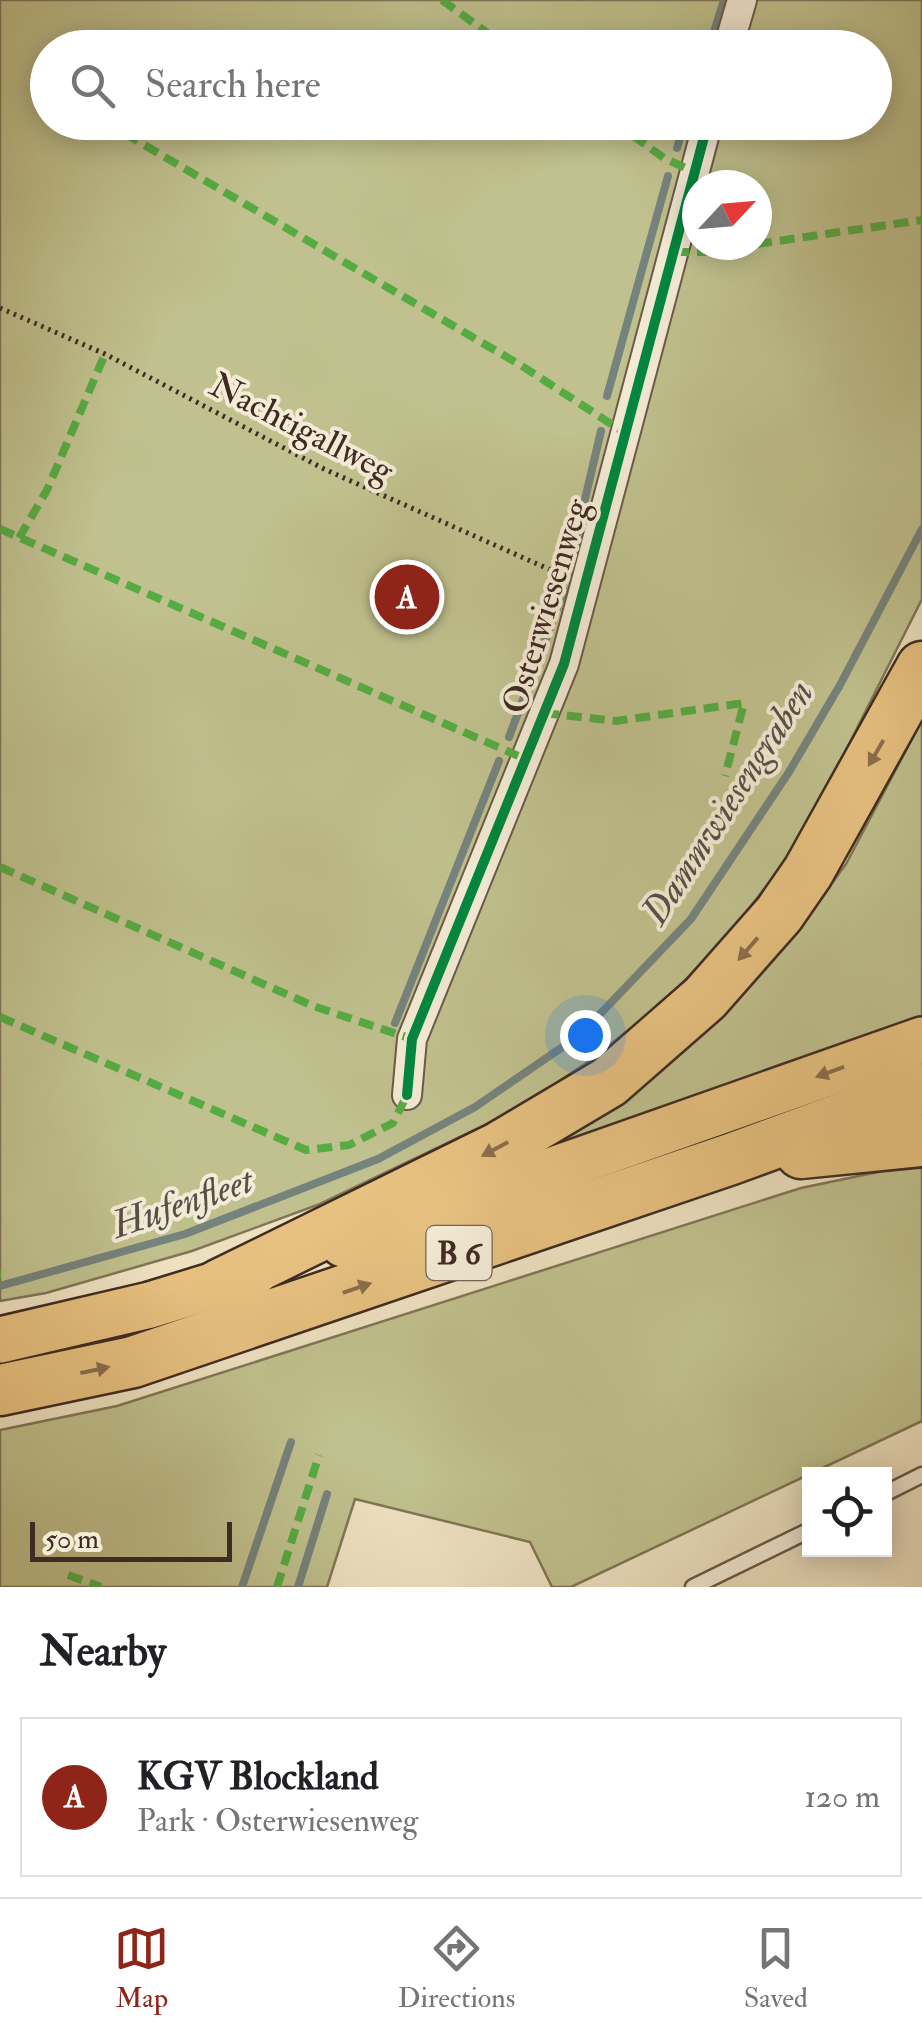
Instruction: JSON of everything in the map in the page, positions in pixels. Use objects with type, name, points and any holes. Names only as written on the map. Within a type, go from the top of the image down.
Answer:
[{"type":"highway","points":[[219,1285],[498,1148],[610,1082],[705,998],[779,914],[808,872],[922,666]]},
{"type":"highway","name":"B 6","points":[[0,1340],[219,1285],[922,1040]]},
{"type":"highway","name":"B 6","points":[[0,1390],[132,1362],[732,1159],[922,1089]]},
{"type":"highway","points":[[732,1159],[922,1141]]},
{"type":"street","points":[[733,30],[742,0]]},
{"type":"street","name":"Osterwiesenweg","points":[[407,1095],[412,1039],[564,664],[703,140]]},
{"type":"lane","points":[[892,1490],[922,1476]]},
{"type":"lane","points":[[693,1587],[802,1534]]},
{"type":"green space","points":[[0,0],[922,0],[922,599],[832,778],[781,867],[730,933],[665,1001],[592,1059],[518,1109],[320,1204],[192,1251],[46,1293],[0,1301]]},
{"type":"green space","points":[[922,720],[922,1018],[501,1168],[708,1021],[795,934],[846,864]]},
{"type":"green space","points":[[922,1166],[922,1421],[825,1467],[802,1467],[802,1478],[571,1587],[552,1587],[530,1542],[355,1499],[327,1587],[0,1587],[0,1430],[117,1406],[801,1188]]},
{"type":"waterway","points":[[715,30],[724,0]]},
{"type":"waterway","points":[[677,148],[679,140]]},
{"type":"waterway","points":[[607,396],[668,176]]},
{"type":"waterway","points":[[571,559],[601,431]]},
{"type":"waterway","name":"Dammwiesengraben","points":[[0,1286],[185,1234],[378,1159],[475,1107],[580,1035],[691,919],[789,772],[922,529]]},
{"type":"waterway","points":[[509,737],[564,590]]},
{"type":"waterway","points":[[395,1023],[499,761]]},
{"type":"waterway","points":[[242,1587],[291,1442]]},
{"type":"waterway","points":[[298,1587],[327,1494]]},
{"type":"marked path","points":[[442,0],[483,30]]},
{"type":"marked path","points":[[136,140],[522,366],[625,433]]},
{"type":"marked path","points":[[639,140],[690,170]]},
{"type":"marked path","points":[[772,242],[922,220]]},
{"type":"marked path","points":[[674,252],[682,252]]},
{"type":"marked path","points":[[19,538],[47,490],[105,354]]},
{"type":"marked path","points":[[0,529],[523,758]]},
{"type":"marked path","points":[[544,713],[616,721],[744,703],[725,776]]},
{"type":"marked path","points":[[0,867],[313,1006],[412,1039]]},
{"type":"marked path","points":[[0,1017],[306,1150],[349,1145],[393,1123],[407,1095]]},
{"type":"marked path","points":[[277,1587],[319,1455]]},
{"type":"marked path","points":[[68,1575],[101,1587]]},
{"type":"cycle path","points":[[407,1095],[412,1039],[564,664],[703,140]]},
{"type":"place","name":"KGV Blockland","points":[[407,597]]},
{"type":"water label","name":"Hufenfleet","points":[[182,1202]]}]
